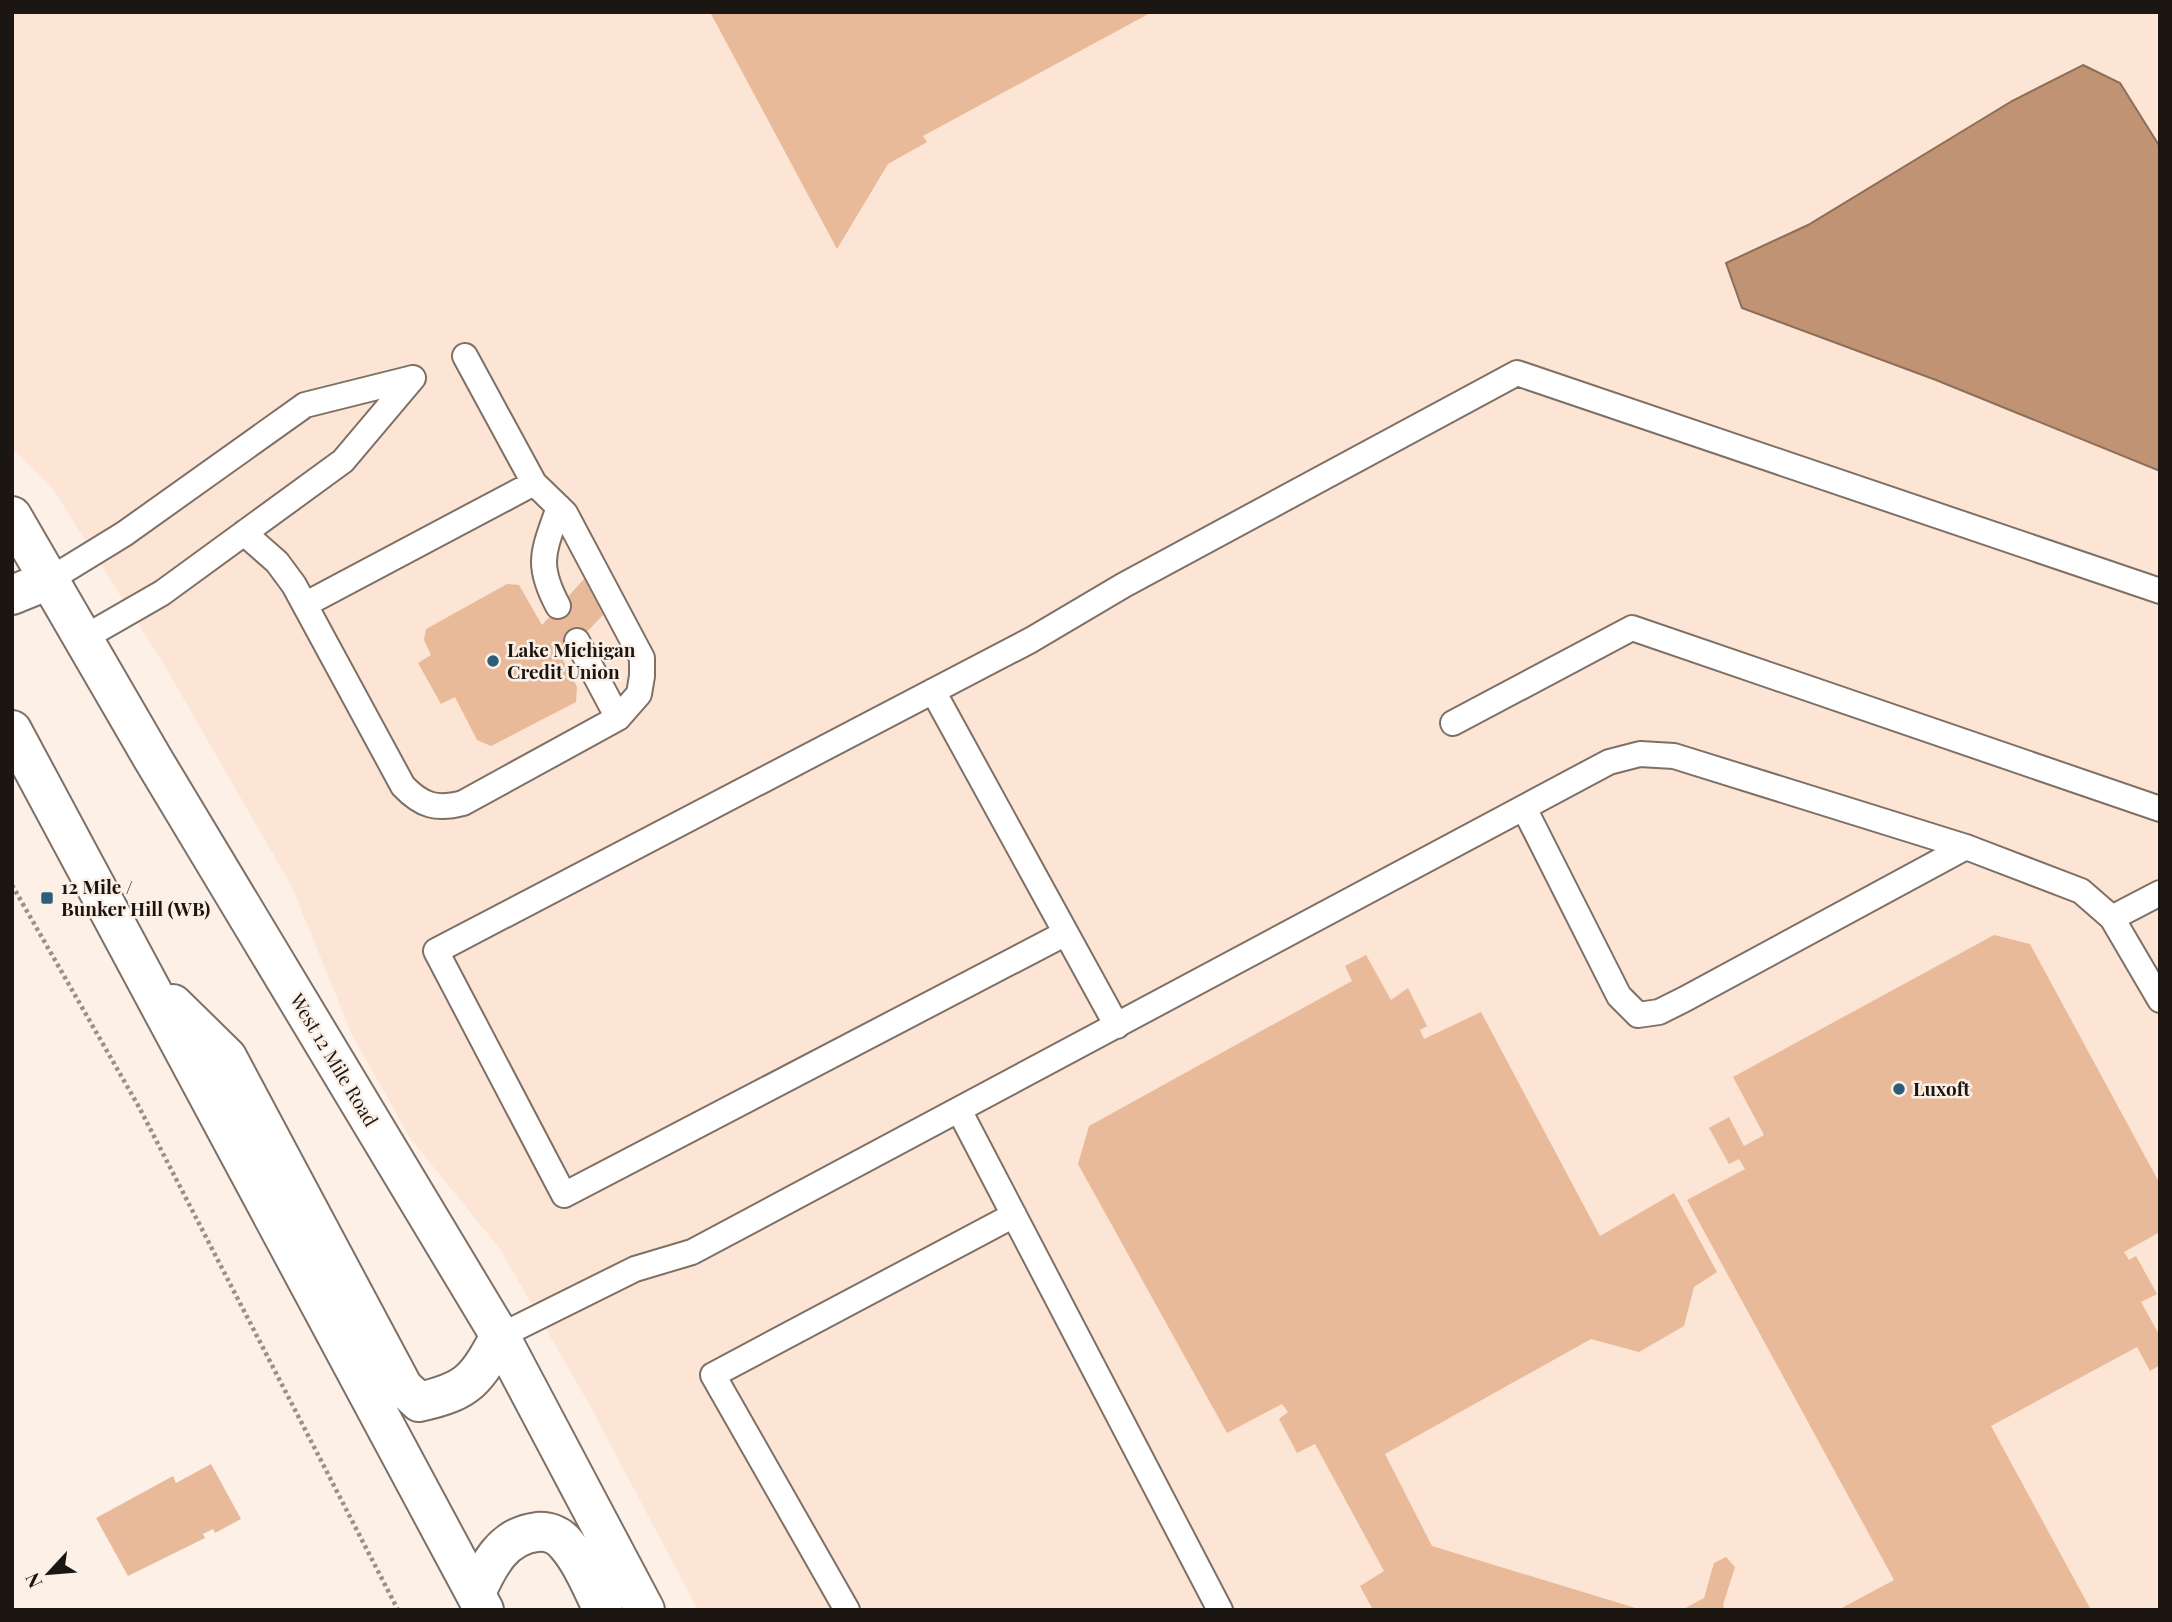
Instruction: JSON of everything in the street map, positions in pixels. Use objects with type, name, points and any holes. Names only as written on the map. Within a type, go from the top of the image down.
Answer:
[{"type":"main road","name":"West 12 Mile Road","points":[[12,516],[82,639],[500,1336],[645,1610]]},
{"type":"main road","points":[[12,595],[49,580]]},
{"type":"main road","points":[[12,730],[480,1602]]},
{"type":"main road","points":[[146,978],[227,1058],[403,1387],[419,1402],[452,1395],[479,1374],[500,1336]]},
{"type":"main road","points":[[480,1602],[488,1566],[504,1545],[524,1534],[547,1531],[565,1541],[603,1610]]},
{"type":"lane","points":[[244,533],[277,562],[306,604],[403,786],[415,798],[429,806],[445,808],[463,803],[618,718],[639,694],[642,658],[559,506],[534,483],[466,356]]},
{"type":"lane","points":[[1066,933],[564,1195],[436,951],[933,691],[1517,373],[2160,592]]},
{"type":"lane","points":[[49,580],[124,534],[305,405],[412,379],[343,461],[162,593],[82,639]]},
{"type":"lane","points":[[306,604],[534,483]]},
{"type":"lane","points":[[558,606],[545,581],[542,563],[559,506]]},
{"type":"lane","points":[[1453,723],[1632,628],[2160,809]]},
{"type":"lane","points":[[577,641],[618,718]]},
{"type":"lane","points":[[933,691],[1117,1026]]},
{"type":"lane","points":[[500,1336],[635,1269],[692,1252],[1609,762],[1640,754],[1674,756],[1966,847],[2081,891],[2112,918],[2160,1000]]},
{"type":"lane","points":[[1524,808],[1619,996],[1638,1015],[1659,1012],[1685,999],[1966,847]]},
{"type":"lane","points":[[2112,918],[2160,892]]},
{"type":"lane","points":[[959,1110],[1220,1610]]},
{"type":"lane","points":[[847,1610],[712,1375],[1014,1215]]},
{"type":"path","points":[[12,886],[139,1107],[398,1610]]},
{"type":"shaded area","points":[[12,12],[2160,12],[2160,1610],[698,1610],[589,1404],[500,1249],[410,1138],[352,1035],[292,887],[163,663],[53,489],[12,449]]},
{"type":"shaded area","points":[[2083,65],[2120,83],[2160,147],[2160,471],[1936,380],[1742,308],[1726,263],[1808,225],[2012,101]]},
{"type":"building","points":[[710,12],[1152,12],[923,136],[927,142],[888,164],[837,249]]},
{"type":"building","name":"Lake Michigan Credit Union","points":[[585,578],[603,615],[562,658],[577,687],[576,702],[491,746],[477,740],[455,697],[441,704],[418,663],[431,655],[424,640],[426,629],[507,584],[519,585],[542,625]]},
{"type":"building","points":[[1994,935],[2030,944],[2160,1184],[2160,1232],[2124,1252],[2129,1260],[2136,1256],[2157,1294],[2141,1302],[2160,1336],[2160,1365],[2150,1371],[2137,1347],[1991,1426],[2091,1610],[1838,1610],[1894,1580],[1687,1200],[1745,1169],[1739,1159],[1729,1164],[1709,1128],[1729,1117],[1744,1146],[1764,1135],[1733,1077]]},
{"type":"building","points":[[1366,955],[1391,1000],[1408,988],[1427,1026],[1420,1030],[1424,1039],[1481,1012],[1600,1236],[1674,1193],[1717,1272],[1694,1287],[1684,1326],[1639,1352],[1591,1339],[1385,1454],[1432,1546],[1642,1610],[1373,1610],[1360,1586],[1384,1571],[1315,1444],[1297,1453],[1279,1419],[1288,1412],[1282,1404],[1227,1433],[1078,1164],[1089,1126],[1352,981],[1345,966]]},
{"type":"building","points":[[211,1464],[241,1519],[215,1533],[213,1529],[203,1534],[205,1538],[128,1576],[96,1518],[173,1476],[176,1483]]},
{"type":"building","points":[[1726,1557],[1735,1567],[1723,1605],[1725,1610],[1682,1610],[1704,1598],[1714,1563]]},
{"type":"place","name":"Lake Michigan Credit Union","points":[[493,661]]},
{"type":"place","name":"12 Mile / Bunker Hill (WB)","points":[[47,898]]},
{"type":"place","name":"Luxoft","points":[[1899,1089]]}]
